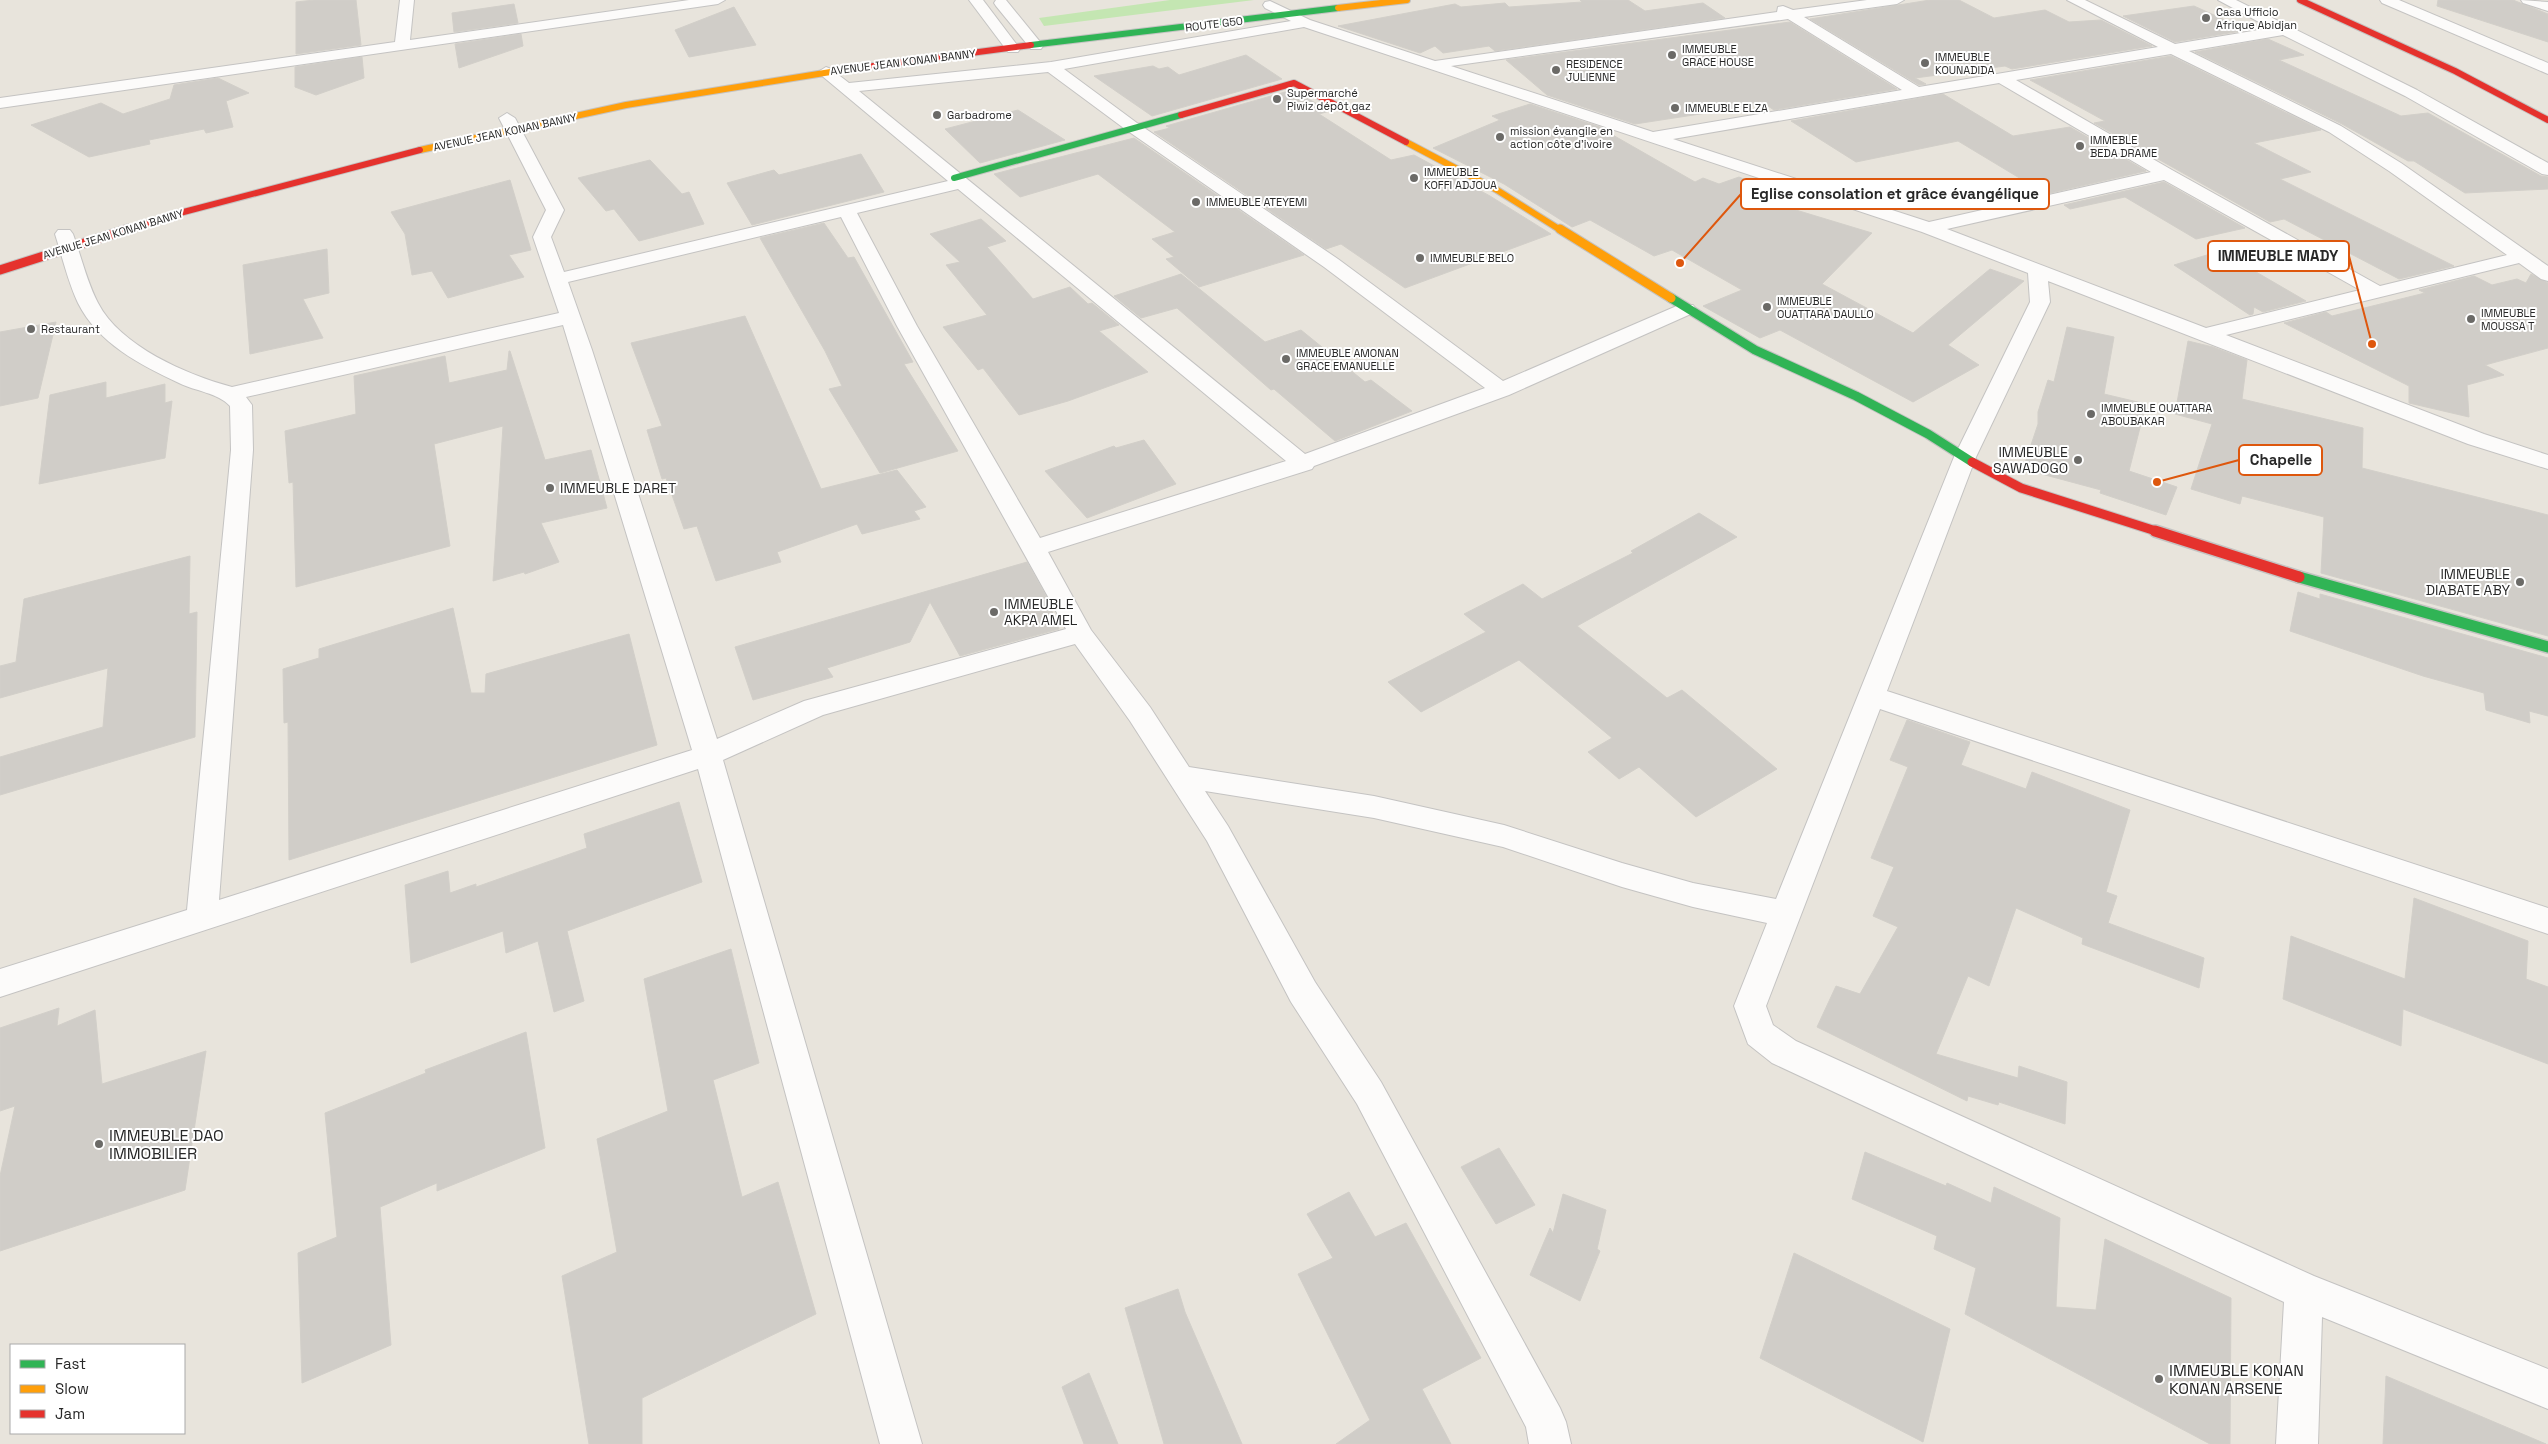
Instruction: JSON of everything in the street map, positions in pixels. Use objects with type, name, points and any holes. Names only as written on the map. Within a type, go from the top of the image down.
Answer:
[{"type":"main road","name":"ROUTE G50","points":[[1021,43],[1313,0]]},
{"type":"main road","name":"ROUTE G50","points":[[1021,43],[1286,15],[1407,0]]},
{"type":"main road","points":[[2300,0],[2455,71],[2548,120]]},
{"type":"main road","name":"AVENUE JEAN KONAN BANNY","points":[[0,270],[65,237],[250,193],[372,161],[507,121],[1021,43]]},
{"type":"main road","name":"AVENUE JEAN KONAN BANNY","points":[[543,111],[669,86],[815,62],[1021,43]]},
{"type":"main road","points":[[958,180],[1131,126],[1294,83],[1497,190],[1686,309],[1755,350],[1856,396],[1996,476],[2050,498],[2274,570],[2548,647]]},
{"type":"street","points":[[402,45],[408,0]]},
{"type":"street","points":[[2,103],[718,0]]},
{"type":"street","points":[[976,0],[1021,43]]},
{"type":"street","points":[[999,0],[1021,43]]},
{"type":"street","points":[[1435,64],[1897,0]]},
{"type":"street","points":[[2074,0],[2335,129],[2395,167],[2548,275]]},
{"type":"street","points":[[2225,0],[2411,93],[2548,170]]},
{"type":"street","points":[[2387,0],[2548,69]]},
{"type":"street","points":[[2528,0],[2548,8]]},
{"type":"street","points":[[1270,5],[1286,15],[1305,23],[1435,64],[1928,228],[2476,439],[2548,462]]},
{"type":"street","points":[[1773,5],[1916,92]]},
{"type":"street","points":[[846,88],[1051,67],[1305,23]]},
{"type":"street","points":[[1651,137],[2286,30]]},
{"type":"street","points":[[1051,67],[1131,126],[1331,263],[1501,390]]},
{"type":"street","points":[[826,72],[1304,464]]},
{"type":"street","points":[[2003,79],[2166,174],[2377,292]]},
{"type":"street","points":[[507,121],[555,210],[555,215],[543,230],[542,236],[570,316],[708,755],[900,1444]]},
{"type":"street","points":[[1928,228],[2166,174]]},
{"type":"street","points":[[557,279],[847,210],[958,180]]},
{"type":"street","points":[[847,210],[907,326],[1081,634],[1140,714],[1218,834],[1303,992],[1369,1093],[1546,1422],[1550,1444]]},
{"type":"street","points":[[65,237],[88,304],[106,328],[137,353],[161,368],[200,385],[230,394],[570,316]]},
{"type":"street","points":[[2203,335],[2521,257]]},
{"type":"street","points":[[2037,270],[2040,302],[1965,457],[1750,1006],[1760,1034],[1784,1052],[2304,1291],[2548,1389]]},
{"type":"street","points":[[1034,548],[1219,493],[1304,464],[1501,390],[1686,309]]},
{"type":"street","points":[[202,918],[242,450],[240,405],[230,394]]},
{"type":"street","points":[[0,983],[708,755],[814,708],[1081,634]]},
{"type":"street","points":[[1872,696],[2548,921]]},
{"type":"street","points":[[1181,776],[1374,807],[1494,834],[1684,893],[1787,914]]},
{"type":"street","points":[[2297,1444],[2304,1291]]},
{"type":"green space","points":[[1170,0],[1254,0],[1044,26],[1039,18]]},
{"type":"building","points":[[356,0],[361,45],[296,54],[296,2]]},
{"type":"building","points":[[1580,0],[1628,0],[1645,11],[1703,3],[1725,18],[1495,51],[1489,46],[1443,53],[1435,46],[1420,53],[1338,26],[1455,4],[1461,7],[1505,3],[1509,7],[1582,2]]},
{"type":"building","points":[[1930,0],[1959,0],[1994,18],[2045,10],[2069,22],[2101,20],[2152,46],[2012,69],[2005,66],[1915,78],[1926,84],[1919,85],[1810,19]]},
{"type":"building","points":[[2438,0],[2513,0],[2548,14],[2548,42],[2437,6]]},
{"type":"building","points":[[514,4],[518,23],[454,32],[452,13]]},
{"type":"building","points":[[2194,6],[2247,30],[2175,42],[2123,16]]},
{"type":"building","points":[[734,7],[756,45],[689,57],[675,30]]},
{"type":"building","points":[[1790,22],[1897,89],[1774,110],[1765,104],[1635,124],[1547,95],[1506,60]]},
{"type":"building","points":[[521,34],[523,46],[459,68],[455,44]]},
{"type":"building","points":[[2268,39],[2304,55],[2279,60],[2401,116],[2428,113],[2541,176],[2548,177],[2548,189],[2465,193],[2414,161],[2408,161],[2342,124],[2195,52]]},
{"type":"building","points":[[1246,55],[1282,79],[1152,116],[1094,76],[1153,66],[1159,69],[1168,67],[1179,75]]},
{"type":"building","points":[[2171,56],[2321,130],[2254,143],[2311,172],[2280,179],[2454,266],[2399,279],[2284,219],[2270,222],[2094,123],[2105,121],[2030,80]]},
{"type":"building","points":[[362,57],[364,78],[316,95],[295,87],[295,67]]},
{"type":"building","points":[[218,78],[249,93],[226,101],[233,127],[206,133],[204,129],[149,140],[150,144],[89,157],[31,125],[101,103],[123,114],[170,99],[174,85]]},
{"type":"building","points":[[1292,90],[1330,111],[1319,114],[1391,160],[1414,155],[1490,196],[1551,234],[1405,288],[1341,244],[1326,249],[1154,132],[1170,128],[1166,126]]},
{"type":"building","points":[[1943,94],[2013,136],[2070,127],[2146,171],[2046,194],[1958,141],[1856,162],[1791,121]]},
{"type":"building","points":[[1530,104],[1606,129],[1604,130],[1695,182],[1703,178],[1719,184],[1739,177],[1756,184],[1763,181],[1806,197],[1786,207],[1872,233],[1822,284],[1913,333],[1990,269],[2024,281],[1948,345],[1979,365],[1913,402],[1780,330],[1760,338],[1703,306],[1742,290],[1672,250],[1654,256],[1590,220],[1572,227],[1504,184],[1433,148],[1500,120],[1492,116]]},
{"type":"building","points":[[1018,110],[1065,140],[980,163],[945,129]]},
{"type":"building","points":[[1134,138],[1304,255],[1199,287],[1166,259],[1174,257],[1152,239],[1175,232],[1098,174],[1020,197],[994,174]]},
{"type":"building","points":[[861,154],[884,192],[752,225],[727,183],[774,170],[779,175]]},
{"type":"building","points":[[650,160],[682,194],[689,192],[704,224],[639,241],[614,209],[606,211],[578,178]]},
{"type":"building","points":[[510,180],[531,250],[509,255],[524,277],[448,298],[432,271],[412,275],[405,234],[391,212]]},
{"type":"building","points":[[2164,182],[2245,228],[2196,239],[2125,197],[2070,209],[2064,205]]},
{"type":"building","points":[[981,219],[1006,241],[987,247],[1033,299],[1070,287],[1088,304],[1092,303],[1119,325],[1099,331],[1148,372],[1068,401],[1019,415],[983,368],[978,370],[943,327],[987,315],[946,265],[960,262],[930,234]]},
{"type":"building","points":[[824,223],[848,258],[854,257],[913,362],[904,364],[958,451],[880,473],[829,389],[842,386],[825,351],[760,238]]},
{"type":"building","points":[[327,249],[329,293],[303,299],[323,338],[250,354],[243,265]]},
{"type":"building","points":[[2220,251],[2306,301],[2263,312],[2254,307],[2253,314],[2250,315],[2174,265]]},
{"type":"building","points":[[1181,274],[1265,342],[1301,330],[1365,382],[1371,380],[1412,411],[1335,441],[1274,389],[1271,390],[1177,308],[1141,318],[1114,296]]},
{"type":"building","points":[[2531,274],[2548,283],[2548,348],[2485,365],[2504,375],[2467,385],[2469,417],[2409,403],[2409,386],[2284,323],[2326,312],[2332,316],[2425,293],[2419,290],[2474,276],[2492,285],[2517,279],[2526,283]]},
{"type":"building","points":[[745,316],[821,489],[897,470],[926,507],[914,511],[920,519],[862,534],[857,524],[777,552],[781,562],[716,581],[697,526],[684,529],[666,478],[662,479],[647,430],[662,426],[631,343]]},
{"type":"building","points":[[56,322],[38,398],[0,406],[0,332]]},
{"type":"building","points":[[2067,327],[2114,337],[2104,394],[2146,404],[2129,471],[2177,487],[2166,515],[2100,493],[2101,490],[2023,469],[2038,424],[2038,412],[2048,380],[2054,382]]},
{"type":"building","points":[[2188,341],[2213,347],[2247,360],[2242,399],[2363,428],[2362,468],[2548,515],[2548,636],[2321,573],[2324,517],[2242,496],[2240,504],[2191,489],[2212,424],[2175,414]]},
{"type":"building","points":[[509,351],[545,460],[591,450],[607,508],[541,523],[559,562],[525,574],[524,572],[493,581],[503,426],[434,444],[450,546],[296,587],[293,482],[289,483],[285,431],[356,414],[354,376],[445,356],[449,383],[507,370]]},
{"type":"building","points":[[106,382],[106,398],[165,384],[165,403],[172,401],[165,458],[39,484],[50,395]]},
{"type":"building","points":[[1144,440],[1176,484],[1087,518],[1045,471],[1114,446],[1116,448]]},
{"type":"building","points":[[1699,513],[1737,537],[1577,626],[1667,698],[1682,690],[1777,769],[1696,817],[1639,767],[1619,779],[1588,752],[1612,738],[1519,660],[1421,712],[1388,682],[1486,632],[1464,614],[1523,584],[1542,599],[1633,553],[1631,551]]},
{"type":"building","points":[[190,556],[189,614],[197,612],[195,737],[0,795],[0,757],[103,727],[108,668],[0,698],[0,666],[16,662],[24,599]]},
{"type":"building","points":[[1027,562],[1046,596],[1059,629],[960,656],[930,602],[910,642],[827,668],[833,677],[753,700],[735,647]]},
{"type":"building","points":[[2298,592],[2320,599],[2320,594],[2548,658],[2548,716],[2529,711],[2530,723],[2486,710],[2484,693],[2423,676],[2290,631]]},
{"type":"building","points":[[453,608],[471,693],[485,693],[486,674],[629,634],[657,745],[289,860],[288,722],[284,723],[283,669],[319,658],[319,649]]},
{"type":"building","points":[[1907,720],[1970,742],[1961,765],[2026,789],[2032,772],[2130,810],[2106,892],[2117,896],[2108,923],[2204,958],[2199,988],[2082,944],[2083,938],[2016,908],[1989,986],[1968,976],[1936,1054],[2018,1078],[2019,1066],[2067,1082],[2065,1124],[1999,1102],[1998,1105],[1968,1096],[1967,1101],[1817,1027],[1836,986],[1860,994],[1898,927],[1873,916],[1894,867],[1871,858],[1908,767],[1890,760]]},
{"type":"building","points":[[679,802],[702,882],[567,931],[584,1001],[554,1012],[538,941],[506,953],[503,931],[411,963],[405,885],[448,871],[450,893],[476,884],[476,887],[587,848],[584,834]]},
{"type":"building","points":[[2414,898],[2528,941],[2526,979],[2548,987],[2548,1064],[2403,1009],[2401,1046],[2283,999],[2291,936],[2405,979]]},
{"type":"building","points":[[731,949],[759,1063],[713,1080],[742,1197],[778,1182],[816,1314],[642,1398],[642,1444],[589,1444],[562,1276],[617,1252],[597,1139],[668,1111],[644,979]]},
{"type":"building","name":"IMMEUBLE DAO IMMOBILIER","points":[[59,1008],[57,1026],[95,1010],[102,1084],[206,1051],[185,1190],[0,1251],[0,1176],[15,1106],[0,1111],[0,1028]]},
{"type":"building","points":[[526,1032],[545,1148],[437,1191],[437,1183],[380,1207],[391,1345],[302,1383],[298,1253],[337,1237],[325,1113],[426,1073],[425,1070]]},
{"type":"building","points":[[1499,1148],[1535,1205],[1496,1224],[1461,1167]]},
{"type":"building","name":"IMMEUBLE KONAN KONAN ARSENE","points":[[1865,1152],[1946,1186],[1947,1183],[1991,1203],[1994,1187],[2060,1218],[2056,1307],[2096,1310],[2105,1239],[2231,1298],[2230,1444],[2210,1444],[1965,1314],[1976,1268],[1934,1249],[1937,1236],[1852,1199]]},
{"type":"building","points":[[1349,1192],[1375,1237],[1406,1223],[1481,1358],[1422,1389],[1451,1444],[1336,1444],[1370,1420],[1298,1274],[1333,1258],[1307,1214]]},
{"type":"building","points":[[1563,1194],[1606,1210],[1597,1249],[1600,1251],[1580,1301],[1530,1275],[1550,1228],[1553,1233]]},
{"type":"building","points":[[1794,1253],[1950,1329],[1923,1442],[1760,1358]]},
{"type":"building","points":[[1178,1289],[1185,1312],[1242,1444],[1164,1444],[1125,1308]]},
{"type":"building","points":[[1089,1373],[1118,1444],[1084,1444],[1062,1387]]},
{"type":"building","points":[[2386,1376],[2546,1444],[2383,1444]]},
{"type":"traffic: fast","points":[[1031,45],[1338,8]]},
{"type":"traffic: fast","points":[[954,178],[1181,115]]},
{"type":"traffic: fast","points":[[1671,298],[1755,350],[1856,396],[1928,434],[1972,462]]},
{"type":"traffic: fast","points":[[2299,577],[2548,647]]},
{"type":"traffic: slow","points":[[1338,8],[1407,0]]},
{"type":"traffic: slow","points":[[420,150],[626,105],[843,70]]},
{"type":"traffic: slow","points":[[1406,142],[1497,190],[1671,298]]},
{"type":"traffic: jam","points":[[2300,0],[2455,71],[2548,120]]},
{"type":"traffic: jam","points":[[843,70],[1031,45]]},
{"type":"traffic: jam","points":[[1181,115],[1294,83],[1406,142]]},
{"type":"traffic: jam","points":[[0,270],[176,214],[420,150]]},
{"type":"traffic: jam","points":[[1972,462],[2021,488],[2299,577]]},
{"type":"place","name":"Casa Ufficio Afrique Abidjan","points":[[2206,18]]},
{"type":"place","name":"IMMEUBLE GRACE HOUSE","points":[[1672,55]]},
{"type":"place","name":"IMMEUBLE KOUNADIDA","points":[[1925,63]]},
{"type":"place","name":"RESIDENCE JULIENNE","points":[[1556,70]]},
{"type":"place","name":"Supermarché Piwiz dépôt gaz","points":[[1277,99]]},
{"type":"place","name":"IMMEUBLE ELZA","points":[[1675,108]]},
{"type":"place","name":"Garbadrome","points":[[937,115]]},
{"type":"place","name":"mission évangile en action côte d'ivoire","points":[[1500,137]]},
{"type":"place","name":"IMMEBLE BEDA DRAME","points":[[2080,146]]},
{"type":"place","name":"IMMEUBLE KOFFI ADJOUA","points":[[1414,178]]},
{"type":"place","name":"IMMEUBLE ATEYEMI","points":[[1196,202]]},
{"type":"place","name":"IMMEUBLE BELO","points":[[1420,258]]},
{"type":"place","name":"Eglise consolation et grâce évangélique","points":[[1680,263]]},
{"type":"place","name":"IMMEUBLE OUATTARA DAULLO","points":[[1767,307]]},
{"type":"place","name":"IMMEUBLE MOUSSA T","points":[[2471,319]]},
{"type":"place","name":"Restaurant","points":[[31,329]]},
{"type":"place","name":"IMMEUBLE MADY","points":[[2372,344]]},
{"type":"place","name":"IMMEUBLE AMONAN GRACE EMANUELLE","points":[[1286,359]]},
{"type":"place","name":"IMMEUBLE OUATTARA ABOUBAKAR","points":[[2091,414]]},
{"type":"place","name":"IMMEUBLE SAWADOGO","points":[[2078,460]]},
{"type":"place","name":"Chapelle","points":[[2157,482]]},
{"type":"place","name":"IMMEUBLE DARET","points":[[550,488]]},
{"type":"place","name":"IMMEUBLE DIABATE ABY","points":[[2520,582]]},
{"type":"place","name":"IMMEUBLE AKPA AMEL","points":[[994,612]]},
{"type":"place","name":"IMMEUBLE DAO IMMOBILIER","points":[[99,1144]]},
{"type":"place","name":"IMMEUBLE KONAN KONAN ARSENE","points":[[2159,1379]]}]
